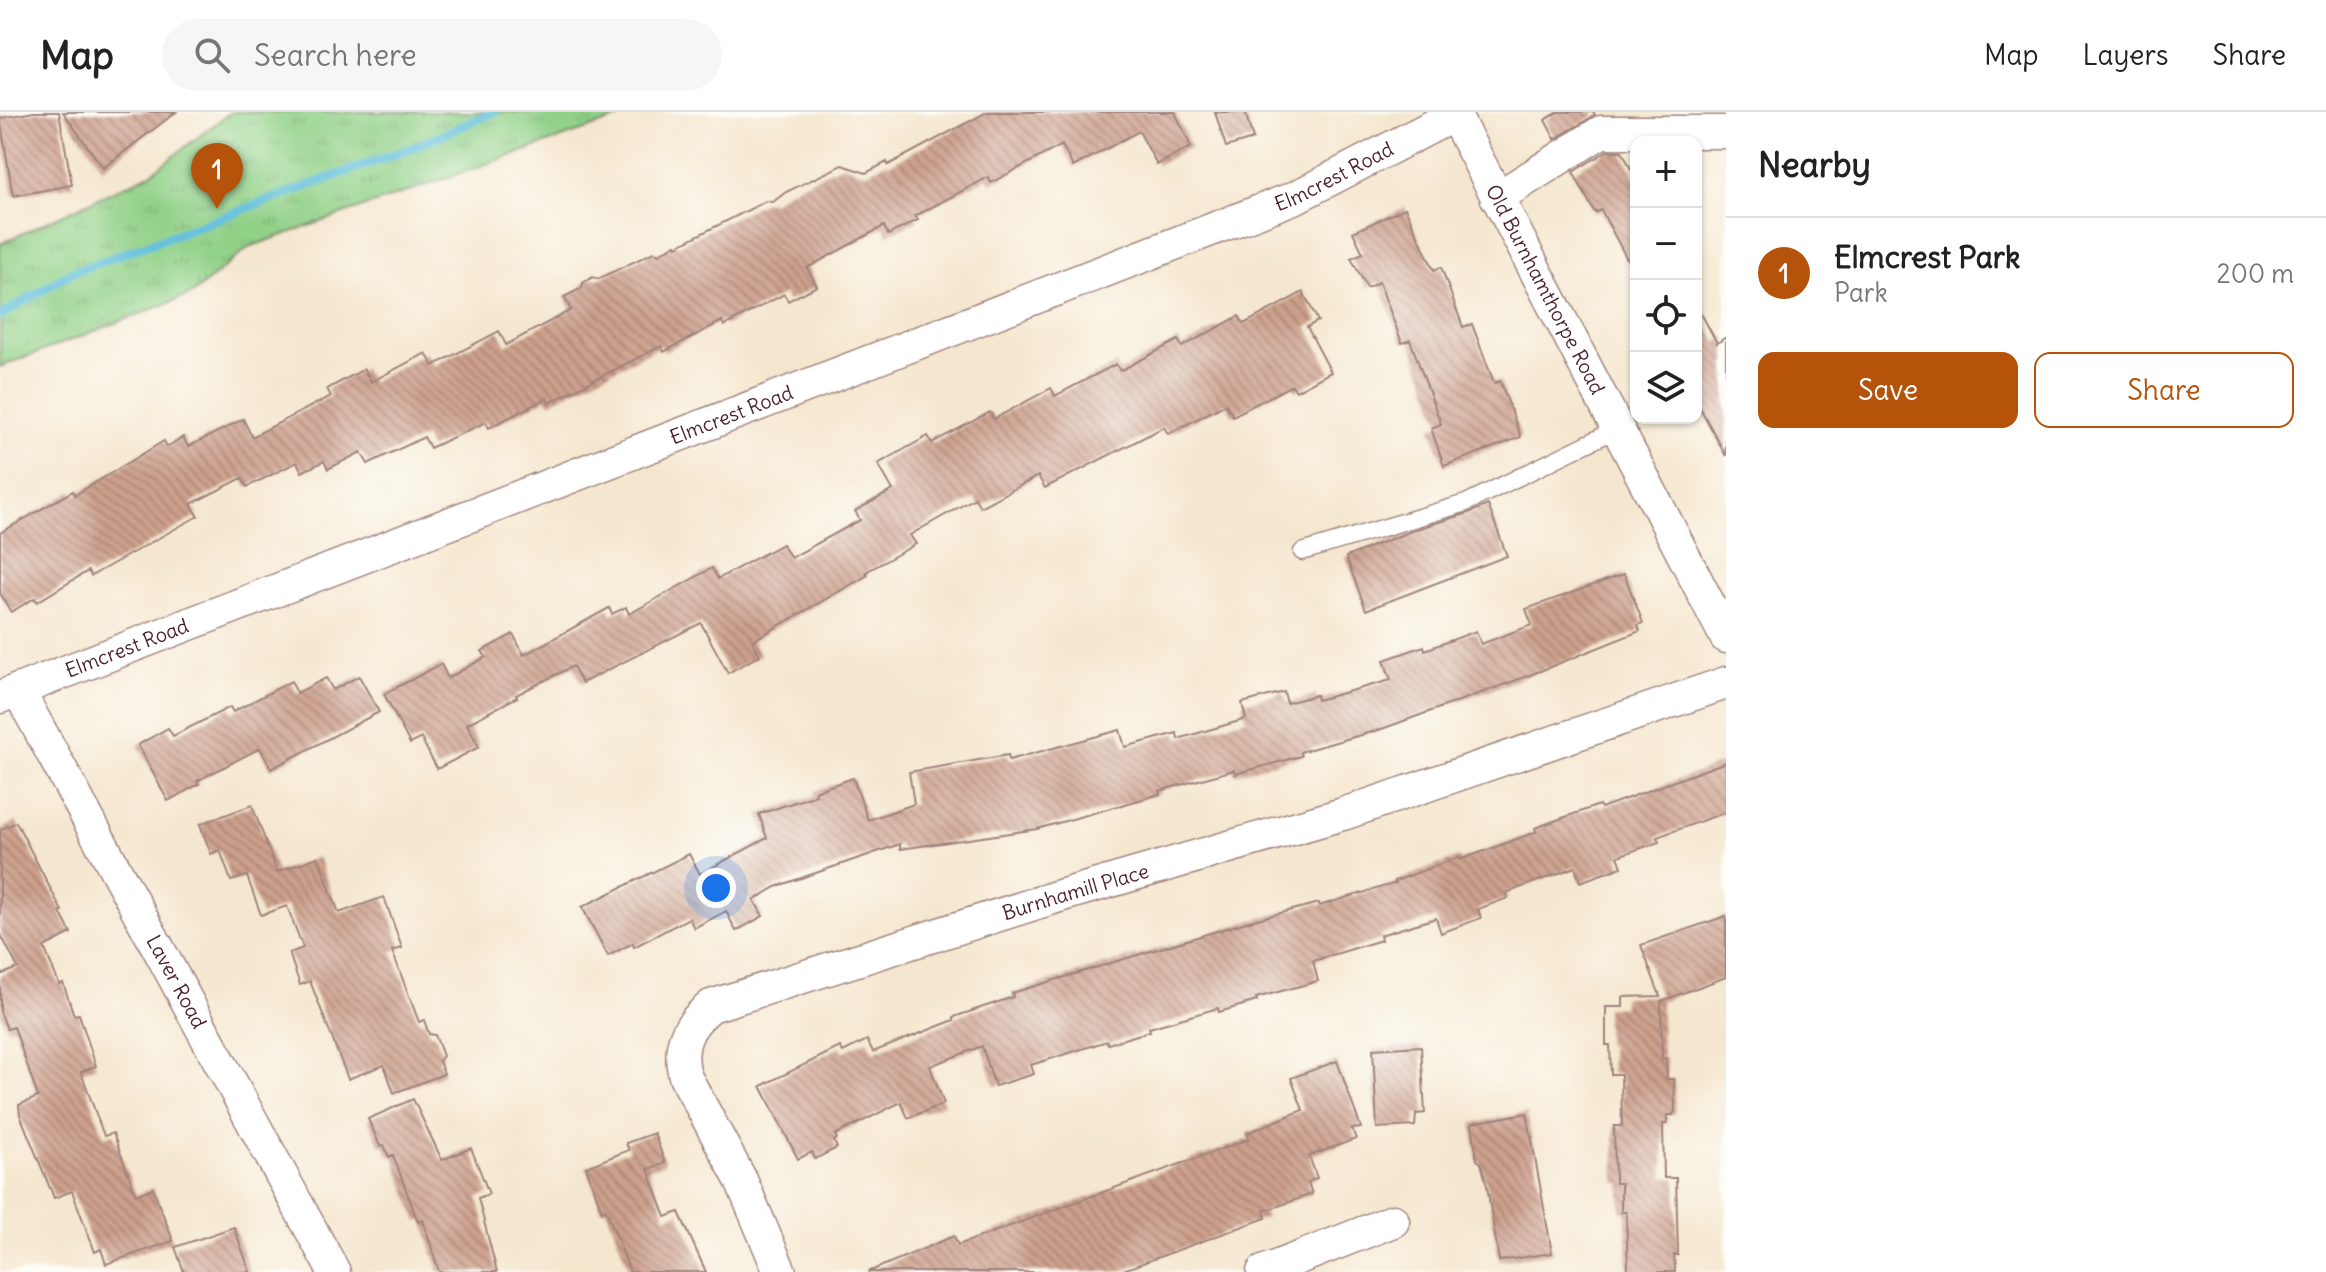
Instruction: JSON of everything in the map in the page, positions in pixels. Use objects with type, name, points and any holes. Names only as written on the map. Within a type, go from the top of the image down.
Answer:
[{"type":"street","name":"Old Burnhamthorpe Road","points":[[1453,113],[1726,637]]},
{"type":"street","name":"Elmcrest Road","points":[[9,694],[1296,197],[1453,113]]},
{"type":"street","points":[[1497,198],[1622,122],[1726,132]]},
{"type":"street","name":"Burnhamill Place","points":[[780,1272],[741,1180],[685,1076],[680,1058],[694,1019],[711,1006],[1056,897],[1343,814],[1726,683]]},
{"type":"street","name":"Laver Road","points":[[9,694],[334,1272]]},
{"type":"street","points":[[1263,1272],[1393,1221]]},
{"type":"lane","points":[[1302,552],[1466,503],[1617,429]]},
{"type":"green space","points":[[231,112],[636,112],[249,247],[192,294],[0,367],[0,244],[150,174]]},
{"type":"building","points":[[34,112],[59,112],[72,185],[13,196],[0,118]]},
{"type":"building","points":[[63,112],[176,112],[103,168]]},
{"type":"building","points":[[987,112],[1175,112],[1191,147],[1157,165],[1139,131],[1073,167],[1062,145],[991,183],[988,177],[915,216],[918,220],[888,235],[884,226],[807,268],[817,286],[788,301],[784,294],[724,326],[722,321],[664,352],[661,346],[549,403],[547,398],[489,428],[486,422],[430,448],[424,437],[368,464],[361,452],[328,469],[324,461],[302,472],[297,462],[247,487],[242,478],[191,504],[198,516],[91,576],[88,571],[37,602],[35,598],[11,612],[0,593],[0,533],[73,491],[75,495],[164,441],[167,447],[183,437],[188,447],[243,419],[252,437],[331,396],[327,389],[364,369],[371,382],[426,353],[433,366],[499,331],[506,345],[571,310],[564,297],[582,288],[583,283],[593,277],[598,279],[654,252],[659,254],[677,246],[766,201],[773,202],[786,192],[842,165],[866,173],[887,162],[888,165]]},
{"type":"building","points":[[1215,112],[1245,112],[1253,139],[1226,147]]},
{"type":"building","points":[[1558,112],[1593,112],[1595,115],[1555,139],[1545,120]]},
{"type":"building","points":[[1607,151],[1622,151],[1630,167],[1630,265],[1601,210],[1595,213],[1573,172]]},
{"type":"building","points":[[1405,208],[1434,270],[1441,267],[1463,327],[1472,324],[1494,383],[1500,381],[1521,437],[1444,466],[1431,428],[1441,424],[1410,340],[1402,343],[1379,282],[1367,288],[1351,258],[1363,253],[1353,232]]},
{"type":"building","points":[[1303,292],[1318,321],[1307,327],[1331,372],[1296,391],[1292,385],[1233,416],[1226,404],[1168,434],[1164,427],[1045,488],[1038,476],[980,507],[975,498],[910,535],[916,544],[866,572],[868,575],[752,641],[760,655],[728,673],[701,623],[582,683],[573,666],[516,695],[467,724],[479,747],[437,769],[421,738],[410,744],[384,694],[441,664],[448,678],[486,657],[482,651],[513,634],[524,655],[609,608],[612,614],[626,607],[629,614],[712,568],[718,579],[782,544],[791,558],[860,520],[855,511],[893,490],[878,464],[928,436],[932,443],[990,412],[994,419],[1051,388],[1055,396],[1116,364],[1120,371],[1178,340],[1182,347],[1239,316],[1244,324]]},
{"type":"building","points":[[1702,315],[1717,343],[1726,337],[1726,456],[1702,411]]},
{"type":"building","points":[[1488,505],[1507,556],[1366,610],[1346,557]]},
{"type":"building","points":[[1624,574],[1643,623],[1638,625],[1640,631],[1379,730],[1300,752],[1301,756],[1235,774],[1234,770],[1037,829],[900,849],[900,844],[778,886],[754,900],[763,916],[736,931],[726,911],[694,928],[689,918],[634,947],[633,943],[608,956],[582,907],[689,854],[700,874],[767,838],[759,814],[816,795],[815,791],[853,778],[868,820],[914,804],[909,772],[1008,755],[1009,760],[1120,730],[1125,747],[1177,733],[1178,739],[1246,719],[1242,703],[1284,692],[1287,703],[1316,695],[1317,700],[1391,680],[1384,660],[1424,646],[1425,650],[1476,631],[1481,644],[1532,625],[1526,609]]},
{"type":"building","points":[[359,676],[379,712],[271,769],[260,748],[197,781],[199,784],[168,801],[138,745],[168,728],[173,736],[230,707],[233,712],[291,681],[297,693],[326,678],[333,690]]},
{"type":"building","points":[[1726,762],[1726,812],[1657,837],[1659,842],[1618,856],[1622,867],[1580,882],[1575,867],[1506,893],[1508,898],[1478,909],[1481,918],[1441,933],[1436,918],[1380,935],[1381,940],[1313,961],[1318,981],[1031,1065],[1034,1074],[995,1086],[982,1046],[930,1066],[944,1104],[908,1118],[901,1102],[835,1135],[837,1148],[815,1159],[812,1152],[798,1159],[761,1086],[840,1047],[843,1052],[867,1040],[873,1052],[954,1020],[954,1017],[1013,997],[1012,993],[1253,920],[1319,903],[1319,906],[1396,883],[1459,857],[1460,860],[1536,832],[1535,828],[1599,805],[1601,808]]},
{"type":"building","points":[[252,805],[277,872],[318,857],[339,913],[384,897],[402,948],[392,951],[419,1022],[424,1020],[429,1034],[435,1035],[443,1056],[439,1061],[444,1074],[394,1093],[384,1065],[348,1079],[310,981],[300,985],[289,953],[303,948],[287,906],[261,915],[247,876],[231,881],[220,850],[211,854],[200,824]]},
{"type":"building","points":[[16,822],[71,933],[44,947],[59,984],[63,983],[74,1015],[79,1014],[96,1066],[81,1072],[104,1136],[113,1133],[136,1195],[153,1188],[173,1241],[106,1264],[101,1249],[95,1252],[72,1191],[54,1198],[20,1115],[19,1105],[38,1097],[14,1027],[7,1029],[0,1011],[0,975],[18,968],[0,933],[0,830]]},
{"type":"building","points":[[1726,916],[1726,977],[1661,1001],[1662,1059],[1666,1058],[1667,1079],[1674,1079],[1675,1111],[1673,1115],[1667,1115],[1667,1124],[1663,1124],[1664,1178],[1676,1178],[1678,1255],[1674,1255],[1675,1272],[1628,1272],[1626,1212],[1621,1212],[1621,1183],[1615,1183],[1614,1126],[1622,1126],[1621,1074],[1611,1074],[1610,1045],[1606,1045],[1606,1007],[1623,1007],[1623,997],[1660,996],[1641,945]]},
{"type":"building","points":[[1421,1046],[1425,1113],[1416,1114],[1415,1126],[1377,1128],[1373,1049]]},
{"type":"building","points":[[1337,1061],[1361,1128],[1352,1129],[1356,1139],[1309,1156],[1317,1178],[1308,1182],[1312,1194],[1264,1211],[1266,1218],[1118,1272],[868,1272],[954,1236],[958,1245],[1249,1139],[1247,1133],[1303,1110],[1291,1078]]},
{"type":"building","points":[[413,1099],[442,1160],[471,1148],[489,1194],[478,1198],[497,1272],[439,1272],[423,1220],[418,1222],[393,1155],[389,1157],[384,1145],[380,1146],[368,1119]]},
{"type":"building","points":[[1527,1113],[1552,1253],[1499,1261],[1487,1186],[1481,1163],[1477,1160],[1472,1123]]},
{"type":"building","points":[[654,1133],[665,1163],[648,1169],[666,1217],[679,1212],[706,1272],[630,1272],[606,1209],[602,1211],[586,1167],[629,1150],[626,1143]]},
{"type":"building","points":[[234,1227],[250,1272],[184,1272],[175,1247]]},
{"type":"waterway","points":[[0,316],[70,273],[414,147],[494,112]]},
{"type":"place","name":"Elmcrest Park","points":[[217,209]]}]
